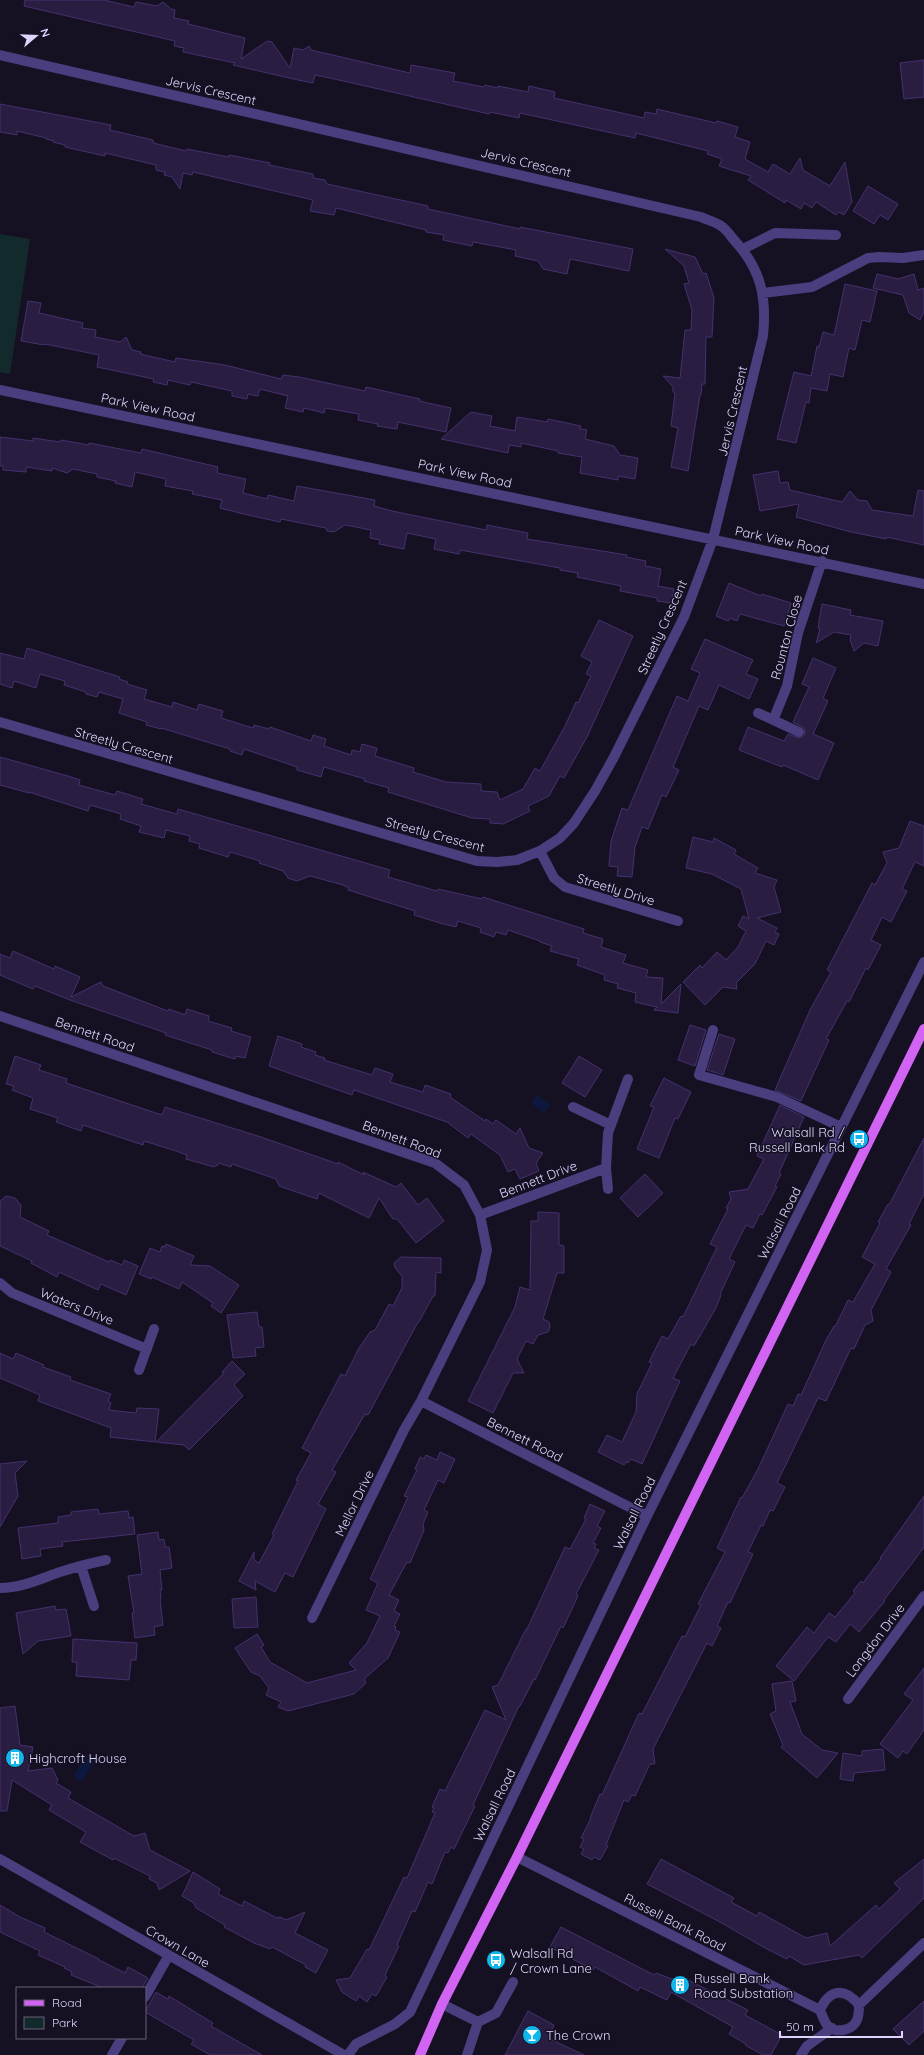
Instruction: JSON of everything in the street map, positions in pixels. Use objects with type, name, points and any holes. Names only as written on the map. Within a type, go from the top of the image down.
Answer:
[{"type":"main road","points":[[420,2055],[442,2004],[517,1857],[924,1028]]},
{"type":"street","name":"Jervis Crescent","points":[[0,55],[668,208],[701,217],[721,226],[743,249],[754,267],[764,293],[765,315],[763,336],[713,539]]},
{"type":"street","points":[[743,249],[775,233],[836,235]]},
{"type":"street","points":[[764,293],[812,287],[868,258],[903,258],[924,255]]},
{"type":"street","name":"Park View Road","points":[[0,390],[822,561],[924,584]]},
{"type":"street","name":"Streetly Crescent","points":[[0,722],[477,861],[497,862],[517,860],[540,851],[560,838],[574,823],[606,771],[684,617],[713,539]]},
{"type":"street","name":"Rounton Close","points":[[774,718],[787,686],[798,633],[822,561]]},
{"type":"street","points":[[758,712],[774,718],[799,732]]},
{"type":"street","name":"Streetly Drive","points":[[540,851],[554,878],[565,887],[678,921]]},
{"type":"street","name":"Walsall Road","points":[[348,2055],[356,2044],[394,2024],[410,2012],[647,1516],[924,962]]},
{"type":"street","name":"Bennett Road","points":[[0,1016],[435,1163],[464,1185],[480,1215],[487,1250],[480,1282],[421,1400],[647,1516]]},
{"type":"street","points":[[713,1030],[699,1075],[777,1097],[842,1127]]},
{"type":"street","points":[[608,1189],[606,1168],[608,1133],[628,1079]]},
{"type":"street","points":[[573,1107],[611,1124]]},
{"type":"street","name":"Bennett Drive","points":[[480,1215],[606,1168]]},
{"type":"street","name":"Waters Drive","points":[[0,1283],[12,1293],[147,1349]]},
{"type":"street","points":[[139,1370],[154,1329]]},
{"type":"street","name":"Mellor Drive","points":[[312,1618],[404,1430],[421,1400]]},
{"type":"street","points":[[0,1588],[16,1587],[81,1566],[106,1560]]},
{"type":"street","points":[[81,1566],[94,1606]]},
{"type":"street","name":"Longdon Drive","points":[[848,1699],[924,1596]]},
{"type":"street","name":"Russell Bank Road","points":[[517,1857],[820,2010]]},
{"type":"street","name":"Crown Lane","points":[[0,1859],[344,2055]]},
{"type":"street","points":[[858,2004],[924,1943]]},
{"type":"street","points":[[146,1995],[169,1955]]},
{"type":"street","points":[[467,2055],[478,2022],[496,2013],[514,1982]]},
{"type":"street","points":[[839,1993],[847,1994],[858,2004],[859,2014],[852,2026],[846,2030],[836,2030],[828,2026],[820,2010],[824,2001],[831,1994],[839,1993]]},
{"type":"street","points":[[442,2004],[478,2022]]},
{"type":"street","points":[[801,2055],[807,2046],[832,2028]]},
{"type":"street","points":[[112,2055],[121,2039]]},
{"type":"green space","points":[[0,234],[30,239],[10,374],[0,372]]},
{"type":"water","points":[[537,1095],[550,1105],[544,1113],[531,1103]]},
{"type":"water","points":[[85,1756],[94,1761],[84,1780],[78,1781],[74,1775]]},
{"type":"building","points":[[25,0],[104,0],[134,7],[136,2],[157,6],[163,2],[171,9],[175,10],[174,18],[189,21],[188,24],[245,38],[241,59],[267,41],[272,42],[290,68],[294,48],[303,50],[309,46],[311,50],[410,73],[411,65],[455,73],[453,81],[484,87],[485,85],[498,88],[498,86],[528,92],[529,86],[555,92],[554,98],[644,118],[645,112],[656,114],[657,109],[716,123],[717,121],[738,127],[735,137],[750,142],[745,159],[768,172],[773,164],[790,174],[800,158],[803,170],[830,186],[845,162],[852,202],[844,215],[839,212],[836,215],[816,202],[812,208],[804,203],[801,209],[786,200],[785,203],[748,180],[751,176],[719,166],[722,159],[707,154],[708,151],[636,133],[635,138],[520,113],[519,118],[490,112],[489,114],[315,75],[313,83],[298,80],[233,65],[235,63],[183,52],[184,48],[174,46],[175,41],[24,6]]},
{"type":"building","points":[[924,60],[924,97],[904,99],[900,63]]},
{"type":"building","points":[[0,104],[111,125],[110,130],[153,140],[153,143],[186,151],[187,149],[229,157],[229,155],[270,163],[269,165],[313,174],[313,178],[325,180],[327,184],[428,206],[428,209],[520,229],[520,227],[633,249],[629,271],[570,259],[567,274],[543,269],[538,261],[515,256],[516,250],[473,242],[472,246],[443,240],[444,235],[426,232],[426,230],[336,208],[334,215],[310,211],[313,200],[193,172],[192,175],[183,173],[180,189],[172,177],[164,175],[165,172],[156,170],[156,165],[105,153],[105,156],[65,147],[65,145],[53,142],[54,141],[46,138],[17,131],[17,135],[0,132]]},
{"type":"building","points":[[868,186],[898,204],[888,220],[880,215],[874,224],[853,211]]},
{"type":"building","points":[[665,249],[695,257],[703,274],[706,273],[714,298],[712,337],[706,337],[705,384],[702,384],[688,471],[671,467],[678,428],[671,426],[675,393],[673,392],[673,387],[663,376],[680,378],[685,330],[691,330],[692,310],[684,284],[689,283],[684,266]]},
{"type":"building","points":[[877,274],[898,279],[914,274],[918,290],[924,288],[924,311],[920,320],[909,313],[903,295],[873,288]]},
{"type":"building","points":[[845,284],[877,291],[870,322],[862,320],[855,350],[849,348],[843,377],[830,374],[827,391],[811,388],[809,403],[806,402],[796,443],[777,439],[794,372],[811,376],[817,346],[819,347],[823,332],[834,335]]},
{"type":"building","points":[[28,301],[41,303],[39,313],[83,323],[82,328],[96,330],[95,337],[120,342],[126,337],[132,350],[141,352],[140,354],[175,362],[176,358],[225,365],[281,379],[283,375],[365,391],[366,387],[420,399],[419,401],[451,408],[446,432],[398,422],[397,429],[377,426],[378,424],[358,420],[359,414],[325,408],[324,413],[304,408],[303,412],[285,408],[288,396],[260,389],[258,396],[248,394],[247,399],[232,396],[232,391],[191,382],[190,385],[168,380],[167,385],[153,382],[154,379],[97,367],[99,355],[45,344],[21,341]]},
{"type":"building","points":[[471,412],[492,416],[490,426],[515,431],[517,417],[547,422],[548,419],[581,426],[580,429],[587,430],[585,439],[614,446],[620,455],[638,458],[635,479],[618,476],[618,480],[580,473],[582,457],[558,453],[558,451],[521,443],[521,447],[509,445],[508,453],[441,439]]},
{"type":"building","points":[[0,437],[33,441],[33,438],[60,442],[61,440],[89,445],[89,443],[141,453],[142,449],[218,467],[217,473],[246,479],[243,493],[267,499],[268,495],[294,501],[297,486],[375,500],[374,506],[392,511],[486,530],[487,525],[528,533],[527,539],[627,555],[626,557],[646,561],[645,566],[661,569],[658,586],[674,589],[671,603],[657,601],[657,598],[620,591],[621,586],[577,577],[578,573],[560,570],[560,568],[460,550],[459,554],[434,549],[436,539],[407,533],[404,549],[379,544],[380,540],[370,538],[371,530],[345,525],[334,532],[327,531],[326,528],[281,519],[280,522],[248,515],[220,508],[222,500],[192,494],[193,491],[165,486],[166,479],[135,472],[132,487],[115,483],[116,481],[97,477],[97,474],[73,469],[67,473],[52,468],[52,471],[26,467],[26,472],[3,470],[3,466],[0,466]]},
{"type":"building","points":[[778,471],[780,483],[788,482],[790,490],[842,502],[850,491],[858,500],[867,501],[872,510],[913,516],[918,490],[924,491],[924,545],[886,537],[886,539],[851,532],[796,517],[799,504],[760,511],[753,475]]},
{"type":"building","points":[[729,583],[761,596],[762,594],[791,603],[784,626],[740,614],[737,621],[730,618],[728,621],[716,616]]},
{"type":"building","points":[[822,604],[851,610],[850,615],[883,621],[878,646],[864,643],[854,651],[850,640],[851,635],[834,632],[816,643],[820,629],[818,628]]},
{"type":"building","points":[[599,620],[633,636],[587,737],[564,778],[560,776],[549,796],[528,806],[530,811],[503,824],[490,823],[490,819],[472,818],[388,792],[389,788],[324,767],[321,777],[297,770],[297,767],[244,749],[242,755],[230,751],[230,749],[161,728],[146,725],[147,722],[119,713],[123,699],[99,692],[97,697],[86,694],[86,692],[64,685],[65,681],[40,674],[36,688],[14,681],[12,688],[0,684],[0,653],[24,659],[27,648],[120,677],[119,679],[128,682],[127,684],[147,690],[144,699],[172,707],[173,702],[197,710],[199,704],[223,711],[221,718],[253,728],[254,725],[269,729],[270,727],[311,741],[313,735],[326,739],[324,746],[351,755],[352,750],[360,752],[362,744],[377,748],[375,756],[414,768],[413,772],[446,782],[481,784],[481,791],[497,792],[500,800],[523,789],[535,768],[540,771],[565,726],[576,702],[578,703],[591,676],[586,674],[592,662],[581,656]]},
{"type":"building","points":[[705,639],[753,660],[746,674],[758,679],[749,699],[719,685],[708,710],[699,706],[673,767],[679,770],[666,797],[662,795],[648,829],[642,827],[635,847],[632,877],[617,876],[618,867],[609,866],[611,841],[622,808],[628,810],[677,696],[688,701],[700,673],[691,669]]},
{"type":"building","points":[[813,658],[836,668],[823,698],[828,701],[813,734],[834,743],[818,780],[783,765],[782,767],[739,750],[748,727],[784,741],[788,734],[799,738],[805,735],[804,728],[793,722],[809,687],[802,684]]},
{"type":"building","points":[[0,757],[80,780],[79,785],[115,795],[117,791],[143,799],[141,804],[177,814],[178,809],[390,870],[388,877],[437,891],[438,889],[482,899],[483,897],[584,929],[583,933],[603,939],[601,947],[626,955],[623,963],[648,970],[646,977],[663,978],[661,1004],[681,984],[678,1013],[654,1010],[657,1007],[635,1002],[636,993],[617,988],[618,984],[604,980],[605,975],[577,965],[579,959],[550,951],[552,946],[508,930],[506,935],[496,932],[494,937],[480,932],[481,928],[458,921],[456,927],[440,923],[414,915],[415,911],[348,890],[349,888],[343,885],[310,876],[297,881],[288,878],[283,871],[259,863],[260,861],[230,852],[228,857],[199,848],[200,844],[189,841],[190,836],[166,830],[164,838],[139,832],[141,826],[120,819],[121,814],[90,805],[88,811],[29,792],[0,785]]},
{"type":"building","points":[[910,821],[924,826],[924,866],[915,862],[902,889],[907,891],[891,922],[882,917],[871,940],[881,945],[868,970],[866,968],[849,1002],[847,1001],[826,1039],[829,1040],[801,1101],[775,1090],[810,1010],[831,972],[827,970],[872,883],[875,885],[887,863],[883,852],[899,848]]},
{"type":"building","points":[[693,837],[713,842],[714,838],[736,850],[734,854],[758,868],[755,873],[777,880],[774,887],[781,912],[757,918],[777,928],[775,932],[779,934],[774,945],[766,941],[755,964],[736,983],[737,989],[723,987],[705,1005],[683,982],[700,965],[702,968],[717,952],[726,960],[738,947],[746,931],[738,926],[743,916],[749,919],[741,889],[712,874],[686,868]]},
{"type":"building","points":[[13,951],[54,969],[55,966],[80,977],[71,997],[101,982],[103,986],[168,1011],[169,1009],[185,1015],[187,1009],[209,1016],[208,1021],[232,1028],[231,1031],[251,1037],[245,1058],[236,1056],[235,1059],[212,1052],[212,1050],[165,1035],[166,1033],[70,1000],[35,986],[33,989],[0,975],[0,954],[10,958]]},
{"type":"building","points":[[690,1025],[706,1030],[695,1066],[678,1060]]},
{"type":"building","points":[[719,1034],[735,1039],[723,1075],[707,1070]]},
{"type":"building","points":[[278,1036],[302,1044],[301,1047],[316,1052],[315,1055],[325,1058],[324,1060],[372,1075],[375,1068],[393,1074],[390,1082],[423,1092],[425,1085],[451,1094],[450,1097],[485,1121],[486,1119],[493,1124],[496,1120],[516,1134],[520,1128],[529,1148],[543,1153],[536,1163],[539,1171],[520,1179],[515,1169],[508,1172],[500,1155],[471,1134],[468,1138],[447,1122],[354,1090],[352,1095],[269,1066]]},
{"type":"building","points":[[15,1056],[41,1065],[39,1070],[67,1079],[66,1083],[162,1115],[165,1107],[261,1137],[338,1164],[338,1162],[364,1175],[363,1172],[396,1187],[401,1183],[418,1205],[427,1198],[444,1221],[416,1243],[397,1219],[393,1219],[379,1198],[369,1218],[319,1193],[317,1199],[279,1186],[276,1179],[232,1164],[231,1167],[219,1163],[214,1167],[186,1159],[187,1155],[144,1141],[143,1145],[83,1125],[81,1131],[56,1122],[58,1118],[30,1109],[33,1098],[12,1090],[14,1086],[6,1084]]},
{"type":"building","points":[[579,1056],[602,1070],[585,1097],[562,1083]]},
{"type":"building","points":[[664,1078],[691,1092],[678,1119],[675,1118],[659,1158],[637,1149],[654,1107],[650,1106]]},
{"type":"building","points":[[780,1105],[804,1117],[779,1173],[781,1174],[775,1186],[777,1187],[753,1228],[746,1225],[729,1259],[735,1262],[720,1294],[721,1295],[716,1308],[694,1346],[691,1344],[673,1378],[680,1381],[642,1464],[631,1459],[624,1465],[598,1452],[607,1435],[622,1442],[636,1412],[637,1394],[652,1363],[649,1362],[662,1336],[668,1339],[681,1316],[683,1317],[717,1247],[710,1244],[728,1209],[726,1208],[731,1199],[729,1192],[748,1189],[764,1159],[757,1156]]},
{"type":"building","points":[[924,1138],[924,1194],[909,1224],[911,1225],[886,1269],[891,1272],[871,1310],[873,1321],[865,1325],[854,1349],[851,1348],[826,1401],[818,1398],[777,1483],[785,1487],[773,1511],[770,1510],[763,1526],[761,1525],[748,1552],[753,1554],[730,1603],[728,1602],[717,1626],[721,1628],[712,1646],[707,1643],[653,1749],[655,1764],[650,1764],[635,1796],[632,1795],[628,1802],[624,1800],[606,1845],[608,1846],[600,1860],[594,1857],[592,1860],[581,1854],[584,1849],[580,1847],[584,1839],[581,1838],[591,1818],[600,1794],[602,1795],[639,1713],[642,1714],[682,1636],[685,1637],[701,1605],[698,1604],[725,1552],[717,1548],[741,1497],[742,1498],[758,1469],[788,1404],[793,1406],[798,1394],[801,1395],[826,1340],[834,1326],[835,1327],[848,1300],[853,1302],[875,1264],[862,1257],[880,1223],[878,1222],[888,1204],[889,1205]]},
{"type":"building","points":[[645,1174],[663,1193],[638,1217],[620,1198]]},
{"type":"building","points":[[6,1196],[15,1198],[21,1205],[20,1217],[49,1231],[47,1235],[109,1262],[110,1260],[122,1265],[124,1260],[138,1266],[126,1295],[101,1284],[98,1290],[59,1272],[57,1277],[31,1263],[32,1261],[0,1246],[0,1201]]},
{"type":"building","points":[[538,1212],[559,1213],[559,1245],[564,1246],[564,1273],[557,1273],[543,1319],[549,1322],[550,1327],[548,1332],[538,1335],[533,1344],[526,1341],[517,1359],[524,1373],[513,1373],[493,1413],[468,1401],[515,1307],[520,1287],[530,1290],[531,1221],[538,1221]]},
{"type":"building","points":[[166,1244],[194,1256],[190,1265],[210,1266],[239,1285],[221,1313],[211,1306],[213,1303],[182,1282],[179,1289],[152,1277],[151,1279],[139,1274],[150,1248],[160,1252],[162,1246],[165,1247]]},
{"type":"building","points":[[401,1257],[441,1258],[441,1273],[436,1272],[435,1296],[433,1296],[418,1322],[368,1415],[365,1414],[332,1470],[336,1472],[318,1504],[326,1509],[293,1577],[285,1573],[275,1592],[255,1581],[256,1590],[239,1581],[254,1552],[254,1560],[259,1563],[274,1535],[272,1534],[298,1481],[296,1480],[311,1453],[302,1448],[341,1374],[345,1376],[359,1348],[370,1332],[375,1330],[389,1304],[393,1306],[402,1288],[402,1276],[395,1268],[394,1263]]},
{"type":"building","points":[[257,1312],[259,1327],[262,1327],[264,1347],[255,1348],[256,1356],[233,1358],[227,1315]]},
{"type":"building","points":[[0,1353],[13,1359],[16,1353],[44,1365],[43,1367],[71,1377],[70,1380],[111,1394],[108,1401],[111,1403],[109,1410],[136,1413],[137,1408],[159,1409],[155,1442],[110,1437],[111,1428],[38,1401],[40,1395],[0,1378]]},
{"type":"building","points":[[232,1361],[245,1374],[234,1385],[243,1396],[189,1450],[184,1445],[156,1442],[224,1373],[222,1372]]},
{"type":"building","points":[[440,1452],[455,1459],[444,1483],[438,1480],[424,1510],[428,1512],[423,1524],[424,1530],[410,1563],[407,1562],[389,1595],[399,1600],[394,1611],[400,1614],[394,1626],[396,1627],[395,1630],[400,1632],[388,1658],[364,1679],[366,1683],[354,1694],[288,1711],[278,1707],[281,1702],[266,1695],[269,1688],[260,1676],[251,1672],[235,1648],[257,1634],[264,1645],[261,1647],[270,1662],[307,1683],[356,1670],[349,1663],[367,1643],[380,1616],[366,1610],[378,1583],[370,1579],[408,1497],[404,1496],[417,1470],[415,1469],[420,1457],[424,1459],[426,1455],[437,1460]]},
{"type":"building","points":[[27,1461],[15,1473],[18,1496],[0,1527],[0,1464]]},
{"type":"building","points":[[924,1496],[924,1547],[884,1600],[885,1601],[859,1632],[850,1624],[836,1642],[828,1637],[794,1681],[776,1666],[807,1627],[814,1633],[829,1613],[835,1617],[855,1593],[853,1591],[861,1581],[863,1583],[881,1559],[880,1558]]},
{"type":"building","points":[[590,1504],[605,1511],[597,1526],[601,1528],[593,1543],[596,1544],[594,1548],[599,1550],[576,1594],[578,1596],[563,1628],[561,1626],[535,1680],[534,1679],[519,1706],[473,1805],[475,1806],[454,1849],[451,1847],[448,1853],[445,1852],[432,1884],[428,1882],[415,1912],[412,1911],[397,1945],[399,1946],[385,1975],[387,1977],[376,1996],[372,1994],[367,2002],[359,1996],[356,2001],[342,1992],[336,1980],[350,1978],[367,1949],[369,1950],[404,1877],[407,1878],[435,1813],[432,1812],[434,1808],[432,1807],[440,1789],[445,1791],[485,1710],[506,1720],[492,1687],[498,1685],[527,1629],[565,1547],[570,1549],[586,1519],[584,1518]]},
{"type":"building","points":[[98,1509],[99,1514],[128,1511],[129,1518],[133,1517],[135,1534],[62,1542],[63,1546],[40,1549],[41,1556],[22,1559],[18,1528],[58,1523],[58,1517],[71,1515],[71,1512]]},
{"type":"building","points":[[158,1532],[159,1540],[164,1539],[165,1547],[169,1547],[172,1568],[160,1570],[162,1590],[160,1590],[160,1599],[163,1625],[154,1627],[155,1635],[135,1638],[132,1613],[134,1613],[128,1576],[142,1574],[137,1535]]},
{"type":"building","points":[[256,1597],[258,1627],[234,1628],[232,1599]]},
{"type":"building","points":[[55,1606],[56,1610],[66,1609],[71,1636],[38,1641],[23,1654],[16,1613]]},
{"type":"building","points":[[73,1639],[137,1643],[136,1660],[131,1660],[129,1680],[76,1676],[77,1662],[72,1662]]},
{"type":"building","points":[[924,1668],[924,1730],[907,1754],[903,1751],[898,1758],[880,1744],[913,1700],[904,1694]]},
{"type":"building","points":[[792,1681],[796,1701],[790,1702],[802,1734],[822,1750],[838,1753],[817,1778],[781,1747],[783,1745],[770,1714],[776,1711],[772,1684]]},
{"type":"building","points":[[15,1706],[20,1745],[33,1747],[28,1771],[52,1768],[58,1780],[56,1783],[71,1792],[68,1798],[134,1836],[145,1833],[150,1850],[190,1871],[159,1890],[157,1883],[149,1879],[150,1876],[114,1858],[113,1860],[80,1842],[86,1832],[49,1810],[52,1805],[12,1780],[7,1811],[0,1811],[0,1708]]},
{"type":"building","points":[[883,1749],[885,1770],[854,1773],[853,1781],[840,1779],[843,1753],[862,1756],[862,1751]]},
{"type":"building","points":[[661,1859],[734,1898],[731,1902],[757,1916],[759,1912],[806,1938],[827,1933],[830,1946],[876,1905],[879,1909],[900,1889],[894,1883],[924,1859],[924,1898],[862,1958],[859,1955],[804,1965],[789,1956],[787,1959],[765,1948],[720,1922],[647,1884]]},
{"type":"building","points":[[193,1872],[220,1889],[218,1894],[242,1906],[244,1901],[277,1918],[280,1917],[286,1920],[305,1912],[295,1933],[328,1950],[316,1973],[305,1967],[306,1965],[272,1947],[270,1949],[254,1943],[224,1927],[225,1925],[196,1908],[194,1903],[182,1896]]},
{"type":"building","points":[[0,1905],[20,1917],[45,1928],[44,1932],[125,1973],[128,1967],[148,1978],[143,1987],[101,1987],[71,1975],[72,1972],[64,1968],[65,1967],[38,1955],[40,1951],[0,1932]]},
{"type":"building","points":[[561,1927],[654,1975],[656,1973],[677,1981],[680,1976],[748,2010],[745,2015],[782,2035],[771,2055],[763,2055],[729,2034],[733,2027],[671,1992],[667,2000],[640,1987],[638,1991],[595,1967],[593,1970],[550,1947]]},
{"type":"building","points":[[156,1992],[168,1999],[169,1996],[213,2023],[211,2026],[262,2055],[210,2055],[191,2044],[194,2040],[146,2013]]},
{"type":"building","points":[[924,2001],[924,2031],[909,2045],[893,2029]]},
{"type":"building","name":"The Crown","points":[[528,2011],[554,2025],[548,2038],[584,2055],[505,2055]]},
{"type":"place","name":"Walsall Rd / Russell Bank Rd","points":[[859,1139]]},
{"type":"place","name":"Highcroft House","points":[[15,1758]]},
{"type":"place","name":"Walsall Rd / Crown Lane","points":[[496,1960]]},
{"type":"place","name":"Russell Bank Road Substation","points":[[680,1985]]},
{"type":"place","name":"The Crown","points":[[532,2035]]}]
